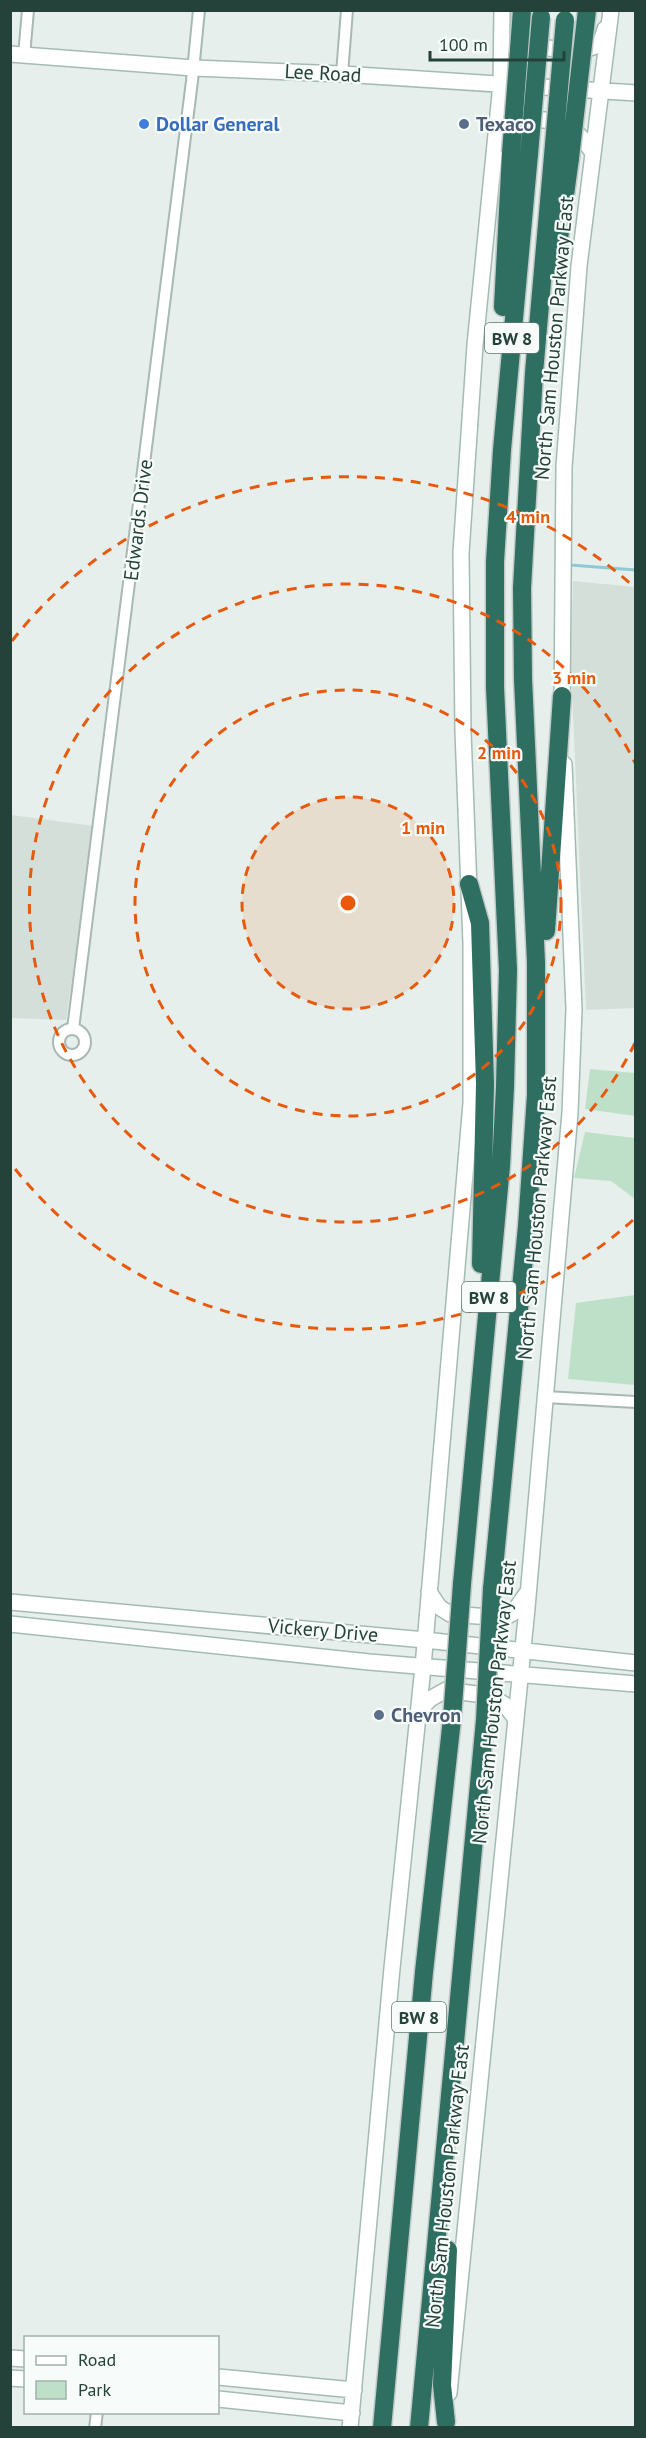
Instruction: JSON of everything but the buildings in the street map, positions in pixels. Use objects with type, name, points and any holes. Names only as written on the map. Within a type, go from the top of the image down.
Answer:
[{"type":"highway","points":[[512,150],[522,10]]},
{"type":"highway","points":[[561,157],[587,10]]},
{"type":"highway","name":"North Sam Houston Parkway East","points":[[382,2427],[422,1984],[452,1719],[462,1584],[501,1166],[507,1029],[507,928],[495,687],[497,522],[512,150],[542,14]]},
{"type":"highway","name":"North Sam Houston Parkway East","points":[[419,2427],[465,1950],[485,1720],[492,1589],[527,1226],[537,1056],[535,914],[522,633],[528,463],[561,157],[566,15]]},
{"type":"highway","points":[[537,1056],[562,696]]},
{"type":"highway","points":[[469,884],[480,923],[485,1084],[480,1399]]},
{"type":"highway","points":[[445,2425],[442,2385],[465,1950]]},
{"type":"highway","points":[[370,2427],[392,2317]]},
{"type":"main road","name":"North Sam Houston Parkway East","points":[[351,2420],[423,1667],[471,1103],[471,943],[463,731],[461,553],[476,345],[512,150],[501,84],[502,10]]},
{"type":"main road","points":[[512,10],[511,32],[518,40],[529,45],[580,50],[592,48],[600,42],[611,13]]},
{"type":"main road","name":"North Sam Houston Parkway East","points":[[445,2425],[516,1719],[563,1215],[574,1010],[562,696],[564,467],[579,266],[611,13]]},
{"type":"main road","name":"Lee Road","points":[[17,55],[194,68],[342,74],[636,93]]},
{"type":"main road","points":[[512,150],[504,130],[514,122],[530,120],[557,122],[574,129],[583,137],[592,153]]},
{"type":"main road","points":[[429,1592],[439,1607],[450,1614],[504,1618],[513,1613],[528,1592]]},
{"type":"main road","points":[[12,1602],[12,1624]]},
{"type":"main road","name":"Vickery Drive","points":[[12,1602],[425,1640],[636,1663]]},
{"type":"main road","points":[[145,1639],[148,1614]]},
{"type":"main road","name":"Vickery Drive","points":[[12,1624],[423,1667],[636,1684]]},
{"type":"main road","points":[[418,1712],[430,1700],[446,1690],[491,1696],[505,1704],[516,1719]]},
{"type":"main road","points":[[219,2377],[354,2390]]},
{"type":"main road","points":[[219,2399],[351,2420]]},
{"type":"street","points":[[17,55],[28,10]]},
{"type":"street","name":"Edwards Drive","points":[[73,1029],[194,68],[199,10]]},
{"type":"street","points":[[342,74],[347,10]]},
{"type":"street","points":[[545,1397],[636,1402]]},
{"type":"shaded area","points":[[573,581],[635,587],[635,1008],[586,1010],[571,668]]},
{"type":"shaded area","points":[[11,815],[94,826],[66,1020],[11,1018]]},
{"type":"green space","points":[[590,1069],[635,1073],[635,1116],[585,1109]]},
{"type":"green space","points":[[585,1132],[635,1138],[635,1199],[611,1181],[574,1178]]},
{"type":"green space","points":[[635,1295],[635,1385],[568,1379],[576,1303]]},
{"type":"waterway","points":[[570,565],[636,570]]},
{"type":"place","name":"Dollar General","points":[[144,124]]},
{"type":"place","name":"Texaco","points":[[464,124]]},
{"type":"place","name":"Chevron","points":[[379,1715]]}]
